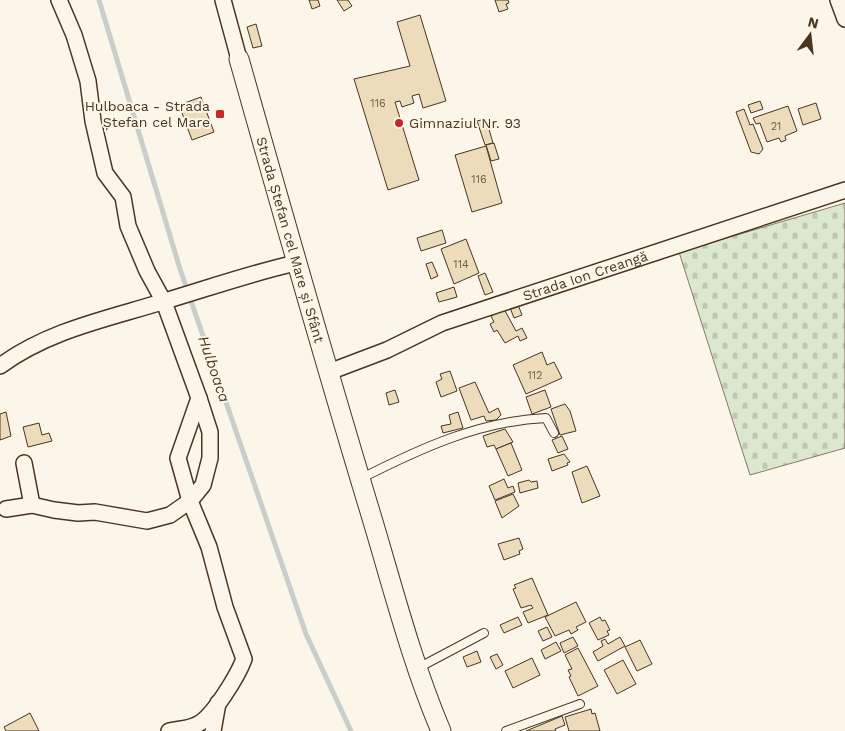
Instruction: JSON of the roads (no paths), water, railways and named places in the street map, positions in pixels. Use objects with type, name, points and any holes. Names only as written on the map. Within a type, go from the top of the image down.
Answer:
[{"type":"street","points":[[6,509],[32,505],[78,514],[95,512],[147,521],[170,516],[190,501],[203,485],[210,458],[210,432],[198,398],[170,300],[147,271],[132,235],[123,197],[105,173],[93,121],[88,81],[74,36],[59,0]]},
{"type":"street","name":"Strada Ștefan cel Mare și Sfânt","points":[[223,0],[296,263],[360,479],[418,668],[440,731]]},
{"type":"street","points":[[838,0],[845,19]]},
{"type":"street","name":"Strada Ion Creangă","points":[[329,372],[387,350],[442,323],[845,190]]},
{"type":"street","points":[[0,366],[55,334],[207,287],[296,263]]},
{"type":"street","points":[[169,731],[198,725],[218,703],[237,676],[244,658],[225,607],[209,548],[190,501],[178,458],[198,398]]},
{"type":"street","points":[[24,464],[32,505]]},
{"type":"street","points":[[213,731],[218,703]]},
{"type":"lane","points":[[360,479],[438,442],[492,425],[546,418],[554,433]]},
{"type":"lane","points":[[418,668],[484,634]]},
{"type":"lane","points":[[506,731],[580,704]]},
{"type":"waterway","name":"Hulboaca","points":[[99,0],[180,269],[306,634],[351,731]]},
{"type":"place","name":"Hulboaca - Strada Ștefan cel Mare","points":[[220,114]]},
{"type":"place","name":"Gimnaziul Nr. 93","points":[[399,123]]}]
